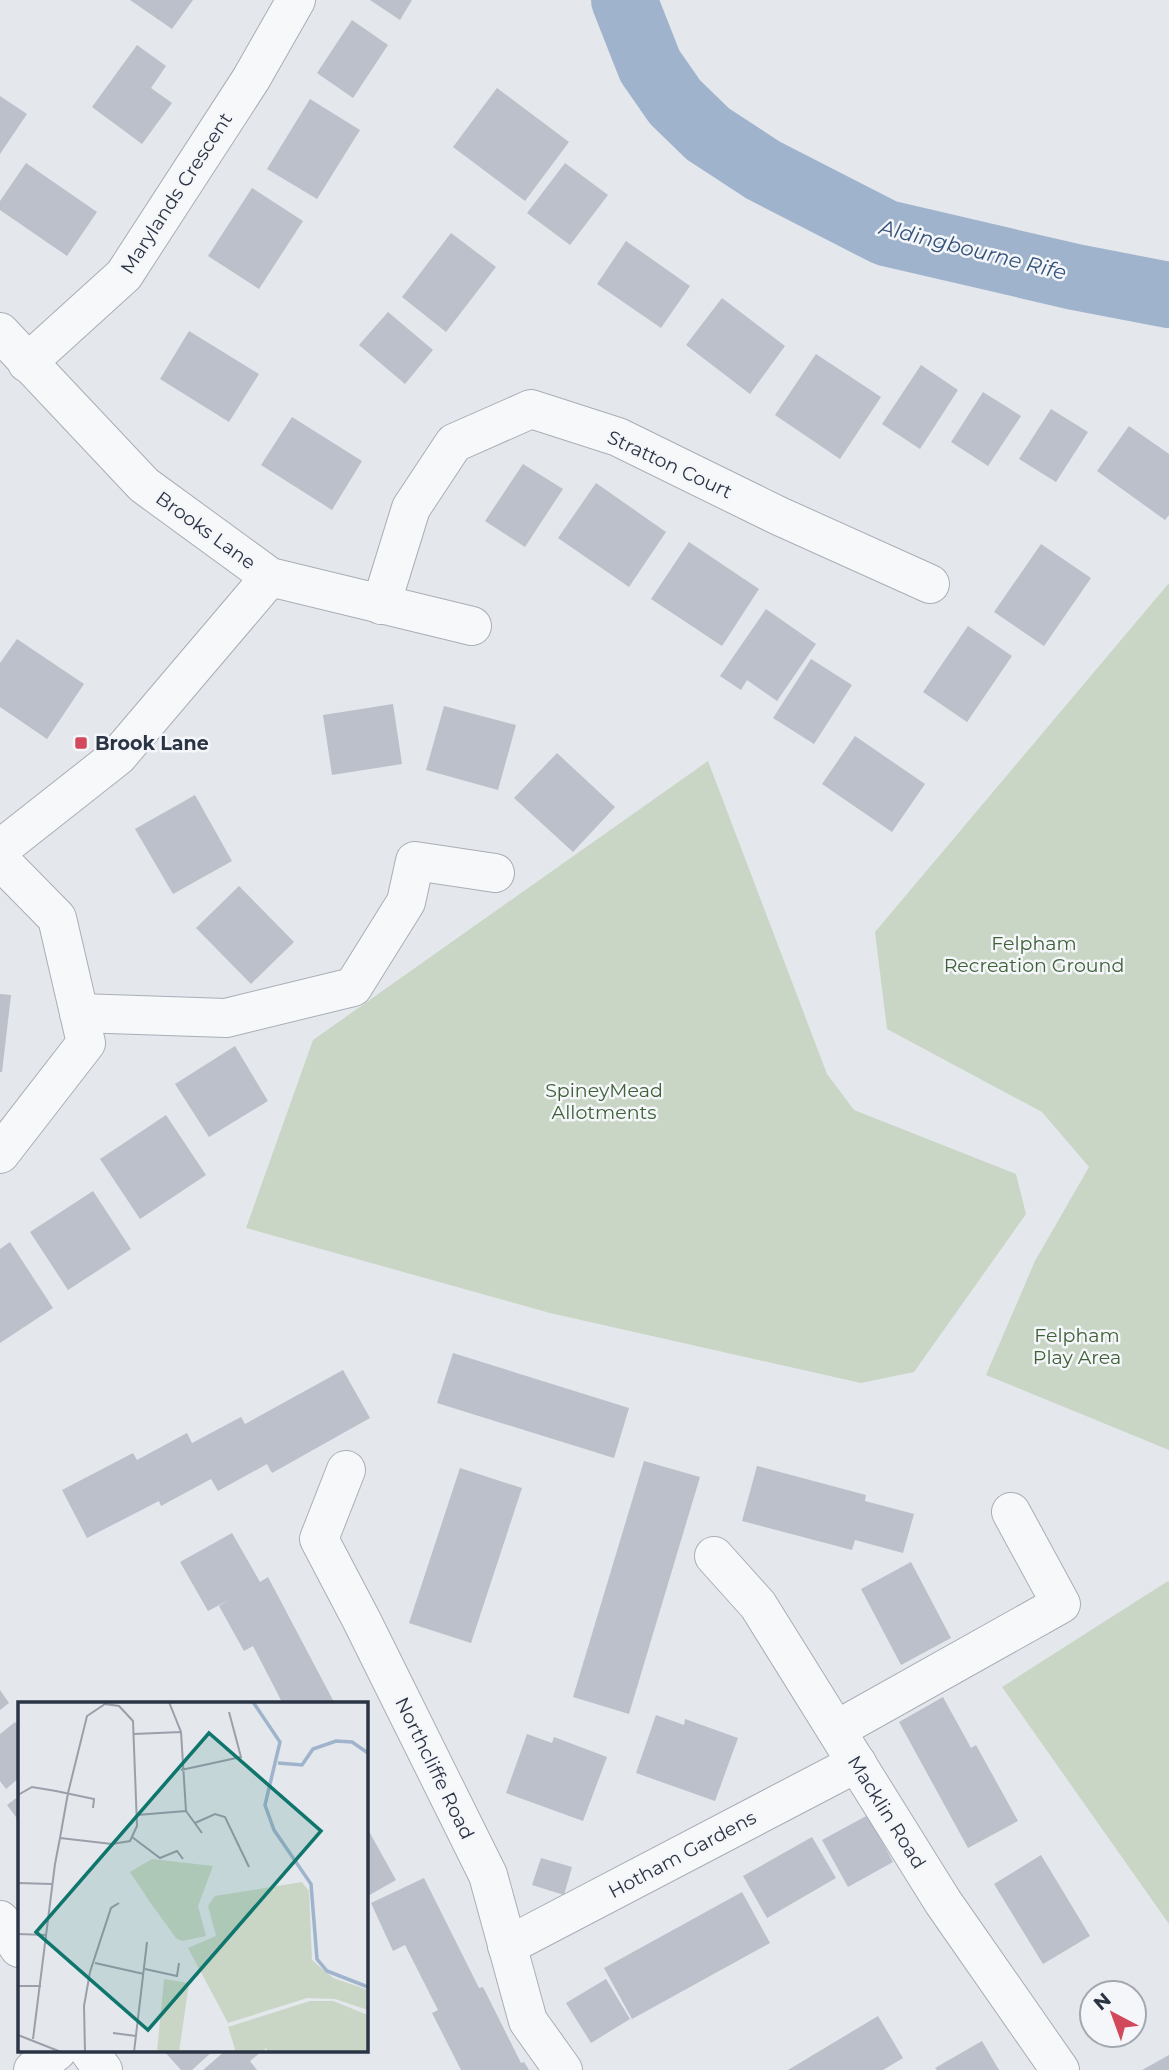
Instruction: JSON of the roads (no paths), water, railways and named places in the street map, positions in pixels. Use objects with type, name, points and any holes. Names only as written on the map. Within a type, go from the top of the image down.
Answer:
[{"type":"street","name":"Marylands Crescent","points":[[27,363],[124,275],[251,79],[296,0]]},
{"type":"street","name":"Brooks Lane","points":[[0,332],[144,485],[270,577],[472,626]]},
{"type":"street","name":"Stratton Court","points":[[381,605],[411,508],[454,443],[531,409],[618,437],[779,516],[930,584]]},
{"type":"street","points":[[0,849],[118,756],[270,577]]},
{"type":"street","points":[[0,859],[57,918],[86,1043],[0,1154]]},
{"type":"street","points":[[79,1013],[226,1018],[353,987],[406,902],[415,860],[495,873]]},
{"type":"street","name":"Northcliffe Road","points":[[346,1470],[318,1539],[362,1621],[488,1875],[528,2021],[563,2070]]},
{"type":"street","points":[[836,1730],[1061,1604],[1011,1512]]},
{"type":"street","name":"Macklin Road","points":[[714,1556],[758,1605],[943,1902],[1060,2070]]},
{"type":"street","name":"Hotham Gardens","points":[[507,1946],[857,1763]]},
{"type":"street","points":[[0,1920],[18,1947]]},
{"type":"street","points":[[33,2070],[56,2052]]},
{"type":"street","points":[[90,2052],[103,2070]]},
{"type":"waterway","name":"Aldingbourne Rife","points":[[624,0],[650,66],[675,102],[708,134],[763,170],[886,233],[1075,277],[1169,295]]},
{"type":"place","name":"Brook Lane","points":[[81,743]]},
{"type":"park label","name":"Felpham Recreation Ground","points":[[1034,954]]},
{"type":"park label","name":"SpineyMead Allotments","points":[[604,1101]]},
{"type":"park label","name":"Felpham Play Area","points":[[1077,1346]]}]
